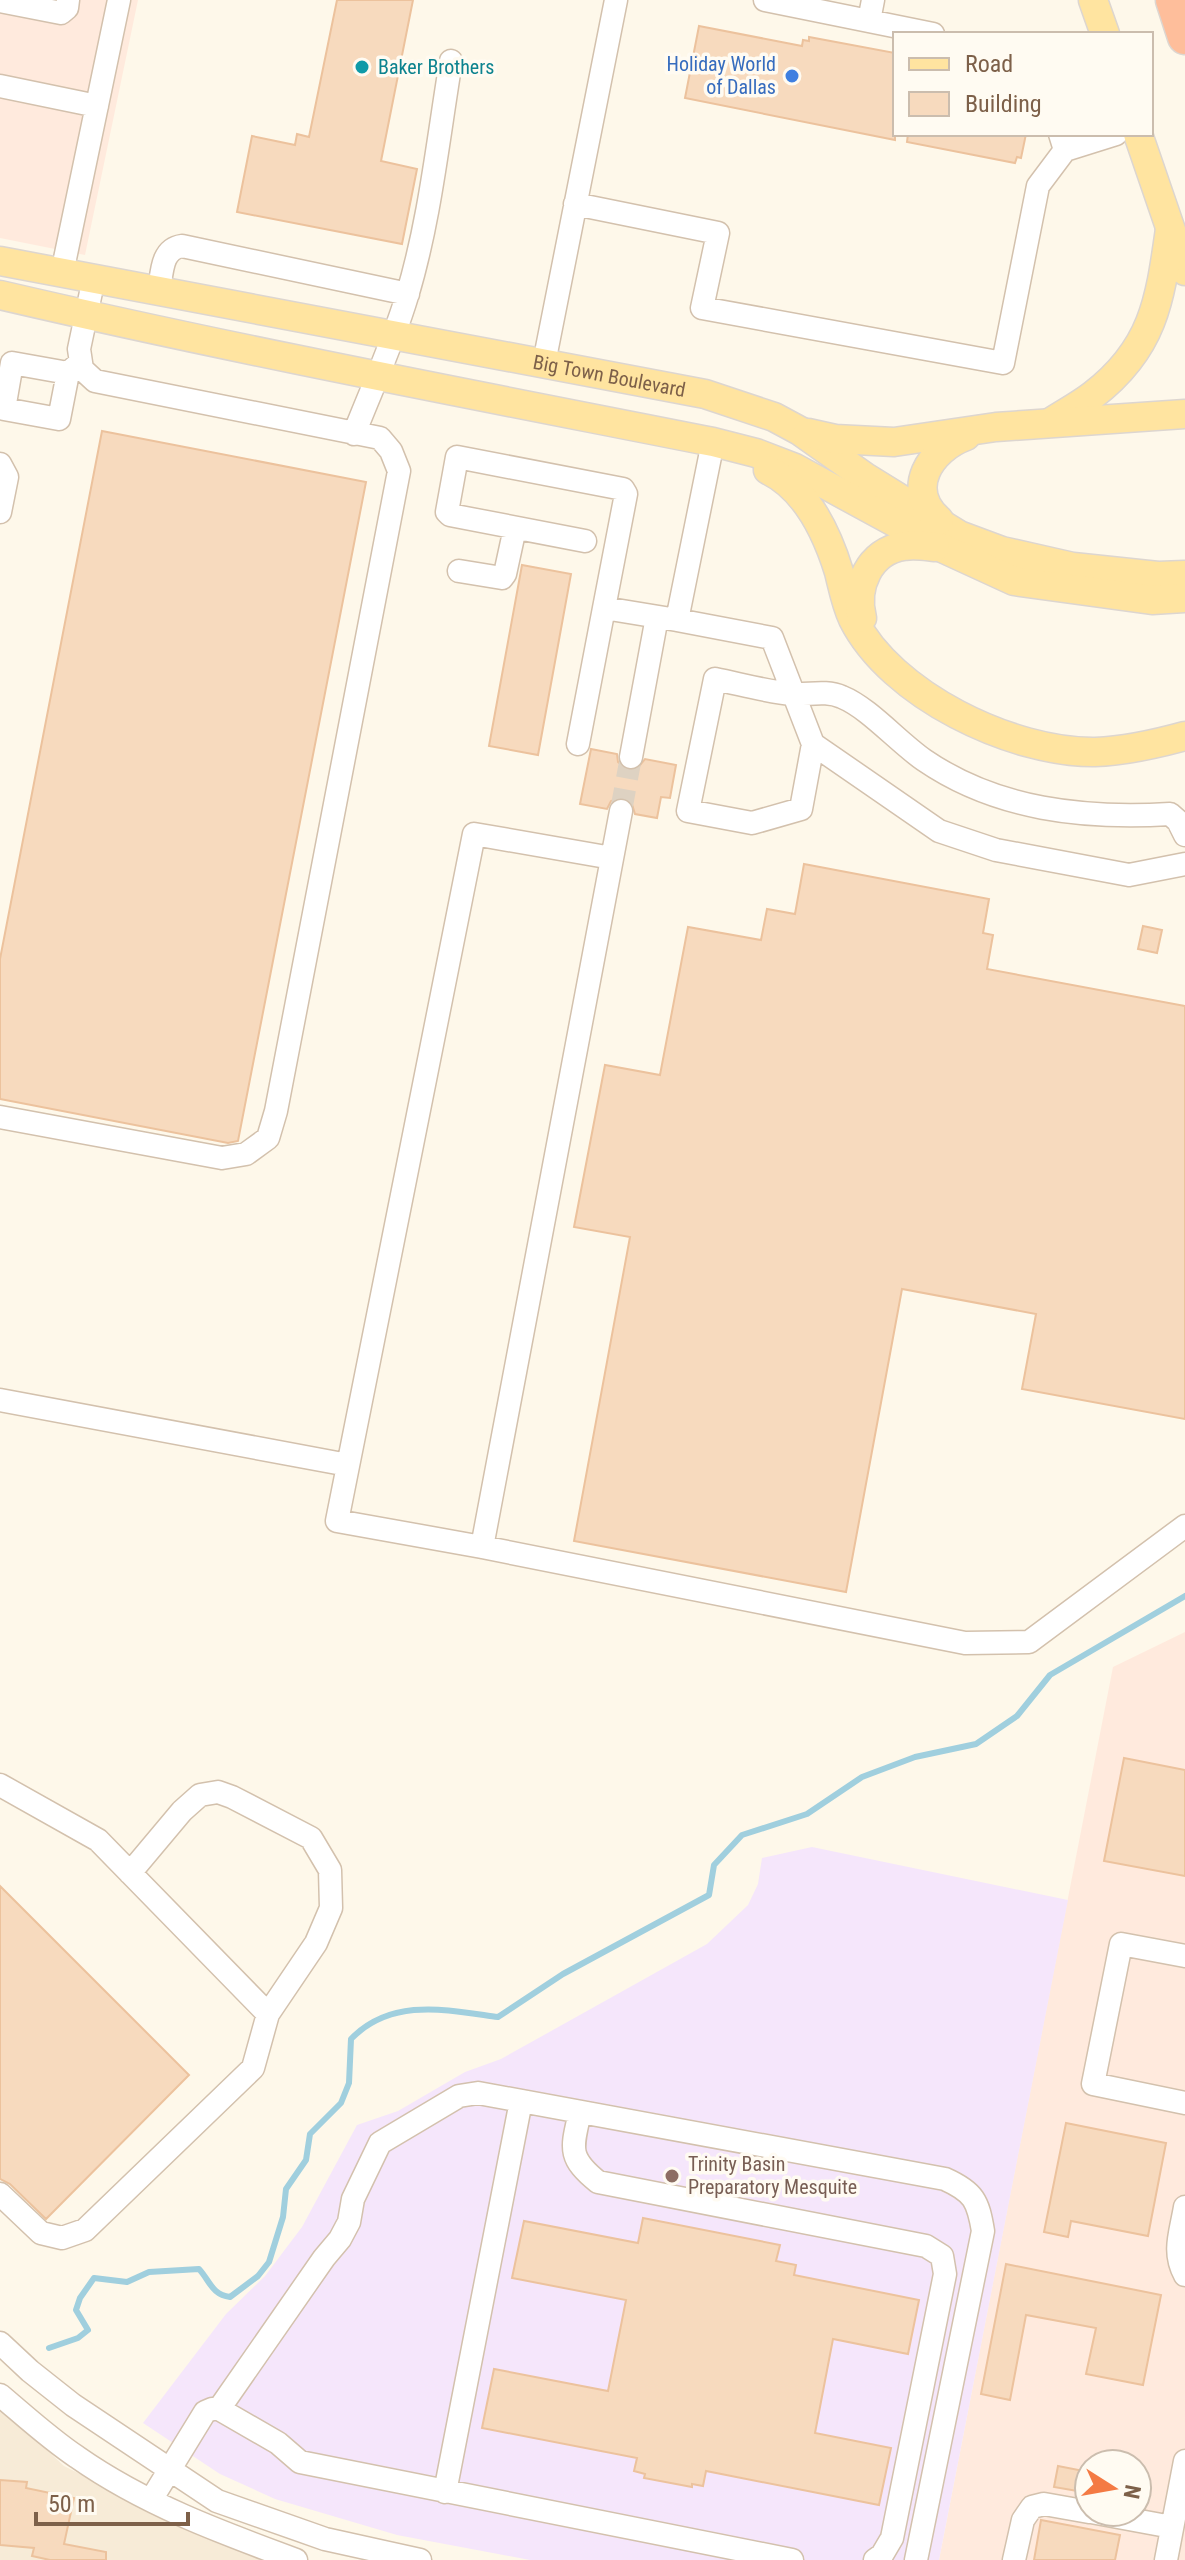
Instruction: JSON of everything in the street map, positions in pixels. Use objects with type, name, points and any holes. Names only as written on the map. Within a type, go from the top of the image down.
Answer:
[{"type":"highway","points":[[1173,0],[1185,37]]},
{"type":"main road","points":[[1093,0],[1104,32]]},
{"type":"main road","points":[[1139,136],[1185,271]]},
{"type":"main road","points":[[1048,424],[1092,395],[1134,355],[1149,329],[1162,286],[1170,229]]},
{"type":"main road","points":[[0,253],[55,271]]},
{"type":"main road","name":"Big Town Boulevard","points":[[0,261],[681,388],[724,399],[774,417],[800,431],[949,541],[1014,581],[1152,600],[1185,598]]},
{"type":"main road","name":"Big Town Boulevard","points":[[0,295],[756,453],[795,468],[949,541],[1073,567],[1158,576],[1185,575]]},
{"type":"main road","points":[[724,399],[713,442],[792,486],[808,505],[832,550],[855,622],[888,664],[928,697],[975,722],[1057,749],[1094,752],[1126,749],[1185,736]]},
{"type":"main road","points":[[800,431],[835,439],[894,442],[996,427],[1185,414]]},
{"type":"main road","points":[[867,638],[859,606],[861,582],[869,566],[889,550],[949,541],[924,499],[923,485],[933,457],[945,445],[996,427]]},
{"type":"street","points":[[9,1],[61,13],[67,8],[68,0]]},
{"type":"street","points":[[55,271],[97,106],[119,0]]},
{"type":"street","points":[[544,363],[616,0]]},
{"type":"street","points":[[765,0],[871,10],[928,32]]},
{"type":"street","points":[[354,434],[408,294],[421,239],[451,61]]},
{"type":"street","points":[[0,86],[97,106]]},
{"type":"street","points":[[575,204],[718,233],[702,308],[1003,363],[1038,186],[1062,142],[1102,136]]},
{"type":"street","points":[[159,291],[167,254],[182,246],[408,294]]},
{"type":"street","points":[[0,1117],[222,1158],[246,1154],[268,1138],[276,1111],[399,471],[391,451],[380,438],[95,381],[82,369],[74,368],[94,278]]},
{"type":"street","points":[[631,757],[713,442]]},
{"type":"street","points":[[578,744],[626,494],[623,489],[457,457],[447,512],[450,515],[585,541]]},
{"type":"street","points":[[0,464],[7,477],[0,512]]},
{"type":"street","points":[[459,571],[502,578],[515,528]]},
{"type":"street","points":[[604,608],[772,638],[793,694],[813,744],[801,809],[752,823],[688,811],[715,679],[793,694],[839,696],[869,715],[925,761],[960,782],[995,797],[1062,811],[1114,815],[1178,811],[1178,821],[1185,835]]},
{"type":"street","points":[[813,744],[939,831],[996,850],[1129,875],[1185,864]]},
{"type":"street","points":[[482,1547],[621,811]]},
{"type":"street","points":[[612,858],[474,834],[337,1521],[965,1643],[1029,1642],[1185,1526]]},
{"type":"street","points":[[0,1400],[348,1465]]},
{"type":"street","points":[[0,1785],[98,1840],[268,2014]]},
{"type":"street","points":[[0,2194],[41,2233],[62,2238],[85,2230],[253,2068],[268,2014],[316,1943],[331,1908],[330,1870],[311,1838],[218,1792],[200,1795],[182,1811],[130,1873]]},
{"type":"street","points":[[1185,1956],[1121,1944],[1093,2084],[1185,2103]]},
{"type":"street","points":[[219,2409],[340,2239],[349,2222],[353,2199],[380,2143],[459,2096],[478,2093],[945,2179],[965,2189],[979,2206],[983,2231],[916,2560]]},
{"type":"street","points":[[445,2492],[521,2101]]},
{"type":"street","points":[[580,2112],[572,2145],[579,2167],[598,2182],[926,2246],[942,2256],[945,2274],[892,2538],[882,2555],[875,2560]]},
{"type":"street","points":[[1185,2207],[1178,2245],[1178,2262],[1185,2275]]},
{"type":"street","points":[[0,2343],[73,2405],[217,2501],[311,2535],[420,2560]]},
{"type":"street","points":[[0,2395],[77,2457],[151,2500],[198,2524],[296,2560]]},
{"type":"street","points":[[151,2500],[205,2412],[219,2409],[278,2443],[300,2462],[792,2560]]},
{"type":"street","points":[[1166,2560],[1184,2469]]},
{"type":"street","points":[[1014,2560],[1023,2520],[1032,2507],[1044,2504],[1073,2509]]},
{"type":"street","points":[[1153,2524],[1172,2527]]},
{"type":"shaded area","points":[[0,0],[138,0],[85,255],[0,238]]},
{"type":"shaded area","points":[[1185,1632],[1185,2560],[939,2560],[1113,1667]]},
{"type":"shaded area","name":"Trinity Basin Preparatory Mesquite","points":[[812,1847],[1068,1900],[939,2560],[530,2560],[397,2535],[275,2499],[220,2474],[143,2423],[226,2314],[265,2276],[302,2227],[357,2125],[398,2111],[465,2072],[501,2059],[707,1944],[748,1905],[758,1884],[762,1858]]},
{"type":"shaded area","points":[[0,2406],[64,2466],[215,2541],[261,2560],[0,2560]]},
{"type":"building","name":"Baker Brothers","points":[[337,0],[413,0],[381,161],[417,169],[402,244],[237,212],[252,136],[295,145],[297,134],[309,137]]},
{"type":"building","name":"Holiday World of Dallas","points":[[699,26],[802,46],[803,40],[809,41],[809,37],[893,53],[895,140],[685,98]]},
{"type":"building","points":[[908,136],[1026,136],[1021,158],[1017,157],[1015,163],[907,142]]},
{"type":"building","points":[[102,431],[366,482],[238,1141],[228,1143],[0,1099],[0,959]]},
{"type":"building","points":[[522,565],[571,574],[538,755],[489,746]]},
{"type":"building","points":[[591,749],[617,754],[618,762],[628,771],[636,770],[645,759],[676,765],[670,798],[661,797],[657,818],[635,814],[631,801],[623,797],[611,801],[607,809],[580,804]]},
{"type":"building","points":[[804,864],[989,899],[983,933],[993,935],[987,969],[1185,1006],[1185,1419],[1022,1389],[1036,1314],[902,1289],[846,1592],[574,1541],[630,1237],[574,1227],[605,1065],[660,1075],[688,927],[761,940],[767,909],[795,914]]},
{"type":"building","points":[[1143,926],[1162,930],[1157,953],[1138,949]]},
{"type":"building","points":[[1124,1758],[1185,1770],[1185,1876],[1104,1861]]},
{"type":"building","points":[[0,1886],[189,2075],[46,2219],[10,2184],[0,2179]]},
{"type":"building","points":[[1066,2123],[1166,2143],[1148,2236],[1071,2221],[1068,2237],[1044,2232]]},
{"type":"building","points":[[643,2218],[780,2245],[776,2261],[796,2265],[794,2275],[919,2300],[908,2354],[833,2339],[815,2433],[891,2448],[879,2505],[706,2471],[703,2486],[692,2484],[692,2487],[644,2478],[645,2474],[634,2471],[637,2458],[482,2428],[494,2369],[608,2391],[626,2300],[512,2278],[524,2221],[638,2243]]},
{"type":"building","points":[[1006,2264],[1161,2295],[1143,2385],[1086,2374],[1096,2328],[1026,2315],[1010,2400],[981,2394]]},
{"type":"building","points":[[1058,2466],[1073,2469],[1073,2490],[1054,2487]]},
{"type":"building","points":[[0,2480],[27,2482],[26,2488],[74,2498],[64,2544],[106,2552],[106,2560],[50,2560],[32,2556],[34,2548],[0,2545]]},
{"type":"building","points":[[1041,2520],[1120,2535],[1115,2560],[1034,2560]]},
{"type":"waterway","points":[[49,2348],[78,2338],[88,2330],[76,2310],[94,2278],[127,2282],[149,2272],[199,2269],[215,2290],[230,2297],[258,2276],[269,2262],[283,2217],[286,2189],[306,2160],[310,2134],[341,2103],[349,2083],[351,2039],[367,2026],[384,2017],[421,2010],[498,2017],[563,1974],[709,1895],[714,1865],[742,1835],[807,1814],[862,1777],[915,1757],[976,1744],[1017,1716],[1050,1675],[1185,1596]]},
{"type":"tunnel","points":[[621,811],[631,757]]},
{"type":"place","name":"Baker Brothers","points":[[362,67]]},
{"type":"place","name":"Holiday World of Dallas","points":[[792,76]]},
{"type":"place","name":"Trinity Basin Preparatory Mesquite","points":[[672,2176]]}]
